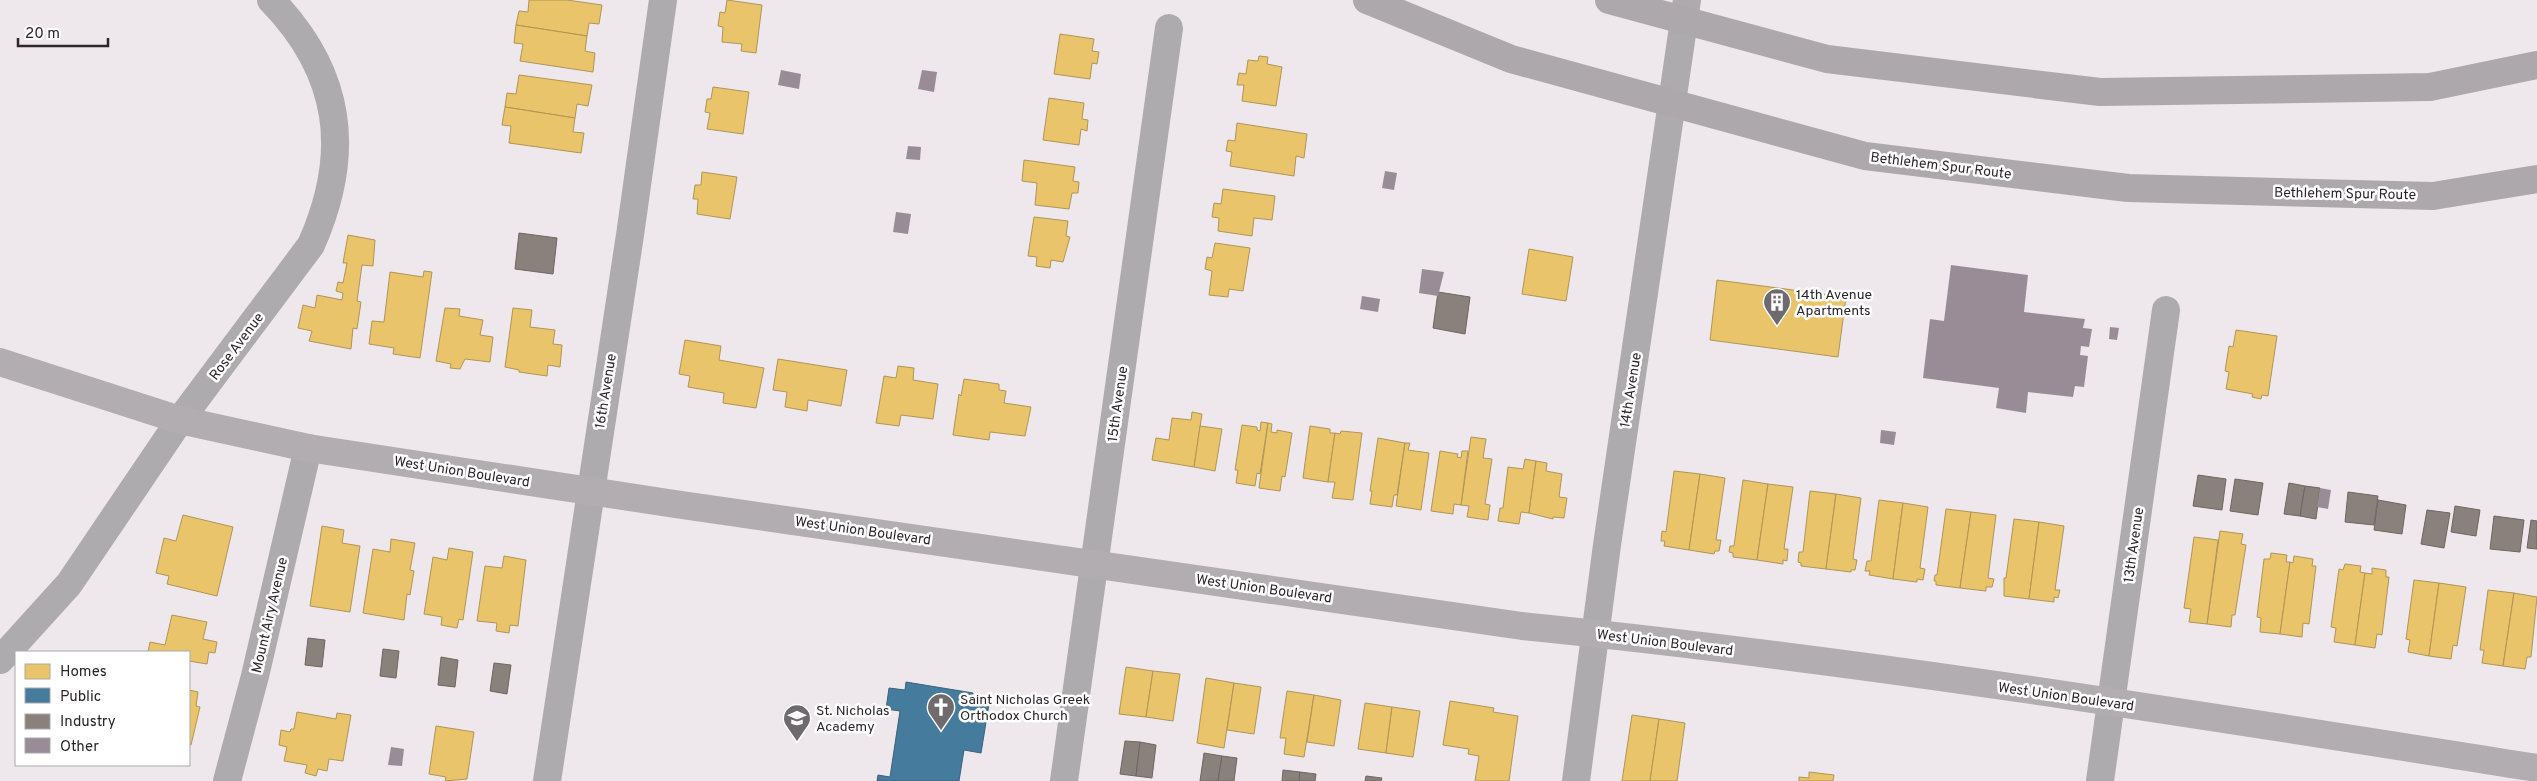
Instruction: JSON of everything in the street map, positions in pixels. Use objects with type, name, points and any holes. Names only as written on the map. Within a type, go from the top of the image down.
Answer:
[{"type":"highway","name":"Bethlehem Spur Route","points":[[1367,0],[1511,59],[1865,156],[2128,188],[2433,196],[2537,179]]},
{"type":"highway","points":[[1609,0],[1828,59],[2100,92],[2430,87],[2537,65]]},
{"type":"main road","name":"West Union Boulevard","points":[[0,362],[180,420],[308,448],[590,491],[1522,626],[1595,633],[2110,702],[2537,768]]},
{"type":"street","name":"Rose Avenue","points":[[0,660],[69,584],[180,420],[311,245],[324,217],[331,188],[336,151],[329,92],[312,54],[289,19],[271,0]]},
{"type":"street","name":"16th Avenue","points":[[547,781],[630,235],[663,0]]},
{"type":"street","name":"14th Avenue","points":[[1576,781],[1595,633],[1687,0]]},
{"type":"street","name":"15th Avenue","points":[[1064,781],[1168,28]]},
{"type":"street","name":"13th Avenue","points":[[2100,781],[2166,310]]},
{"type":"street","name":"Mount Airy Avenue","points":[[227,781],[308,448]]},
{"type":"building: Homes","points":[[529,0],[567,0],[602,5],[599,24],[589,23],[587,36],[516,25],[519,11],[528,12]]},
{"type":"building: Homes","points":[[727,0],[762,5],[756,53],[741,51],[742,44],[722,42],[723,27],[718,26],[720,12],[725,13]]},
{"type":"building: Homes","points":[[516,25],[587,36],[585,51],[595,53],[593,72],[520,61],[523,44],[514,43]]},
{"type":"building: Homes","points":[[1060,34],[1094,39],[1092,51],[1099,52],[1097,64],[1092,63],[1090,79],[1054,74]]},
{"type":"building: Homes","points":[[1259,56],[1268,57],[1267,64],[1282,67],[1276,106],[1242,101],[1244,85],[1237,85],[1239,73],[1246,74],[1248,60],[1258,61]]},
{"type":"building: Homes","points":[[519,75],[592,85],[588,106],[577,104],[575,118],[505,107],[507,93],[516,94]]},
{"type":"building: Homes","points":[[713,87],[749,92],[743,134],[707,129],[710,113],[705,112],[707,99],[711,99]]},
{"type":"building: Homes","points":[[1049,98],[1084,103],[1082,119],[1088,120],[1087,131],[1081,129],[1079,145],[1043,140]]},
{"type":"building: Homes","points":[[505,107],[575,118],[573,132],[584,133],[581,153],[509,143],[511,126],[502,125]]},
{"type":"building: Homes","points":[[1237,123],[1307,134],[1304,158],[1296,156],[1294,176],[1230,166],[1232,152],[1226,151],[1228,140],[1235,141]]},
{"type":"building: Homes","points":[[1024,160],[1075,167],[1073,181],[1079,182],[1078,193],[1072,193],[1069,209],[1035,205],[1037,183],[1022,181]]},
{"type":"building: Homes","points":[[702,172],[737,177],[730,219],[697,214],[698,199],[693,199],[695,185],[701,185]]},
{"type":"building: Homes","points":[[1223,189],[1275,196],[1272,220],[1254,218],[1252,236],[1218,231],[1219,218],[1212,217],[1214,203],[1221,204]]},
{"type":"building: Homes","points":[[1034,217],[1068,221],[1066,236],[1070,237],[1063,262],[1051,260],[1050,268],[1036,266],[1037,257],[1028,256]]},
{"type":"building: Homes","points":[[348,235],[375,240],[373,266],[362,265],[357,301],[361,302],[357,329],[353,328],[351,349],[309,341],[312,331],[298,328],[303,305],[315,308],[317,295],[342,300],[343,293],[336,291],[338,282],[343,283],[347,263],[343,263]]},
{"type":"building: Homes","points":[[1215,243],[1250,248],[1243,291],[1229,289],[1228,297],[1209,295],[1212,271],[1205,269],[1207,257],[1212,258]]},
{"type":"building: Homes","points":[[1529,249],[1573,257],[1566,301],[1522,294]]},
{"type":"building: Homes","points":[[424,271],[432,272],[420,358],[393,354],[394,348],[369,344],[372,321],[384,322],[390,272],[423,277]]},
{"type":"building: Homes","name":"14th Avenue Apartments","points":[[1717,280],[1846,297],[1838,357],[1710,340]]},
{"type":"building: Homes","points":[[445,308],[460,309],[459,316],[483,320],[480,335],[493,337],[490,362],[465,359],[460,369],[450,368],[451,364],[436,361]]},
{"type":"building: Homes","points":[[513,308],[532,310],[530,327],[555,330],[553,344],[562,345],[560,367],[548,365],[547,376],[519,372],[519,370],[505,367]]},
{"type":"building: Homes","points":[[2236,330],[2277,336],[2268,396],[2262,395],[2261,399],[2252,397],[2253,394],[2226,389],[2229,372],[2225,371],[2229,346],[2233,347]]},
{"type":"building: Homes","points":[[685,340],[721,346],[719,360],[764,368],[756,408],[723,403],[724,393],[688,387],[690,376],[679,374]]},
{"type":"building: Homes","points":[[778,359],[847,370],[841,406],[808,400],[807,411],[785,407],[787,392],[773,390]]},
{"type":"building: Homes","points":[[898,366],[914,368],[913,380],[938,384],[933,419],[901,415],[899,426],[876,423],[884,376],[896,378]]},
{"type":"building: Homes","points":[[964,379],[999,384],[999,390],[1006,391],[1004,403],[1031,407],[1025,436],[990,432],[989,440],[953,435],[959,394],[961,396]]},
{"type":"building: Homes","points":[[1192,412],[1202,414],[1194,467],[1152,460],[1156,438],[1169,440],[1172,418],[1191,420]]},
{"type":"building: Homes","points":[[1261,422],[1268,423],[1260,474],[1257,473],[1255,486],[1236,483],[1238,470],[1235,470],[1242,425],[1257,427],[1257,430],[1260,431]]},
{"type":"building: Homes","points":[[1268,423],[1272,424],[1271,432],[1277,433],[1277,430],[1292,433],[1285,477],[1282,476],[1280,491],[1259,488]]},
{"type":"building: Homes","points":[[1200,426],[1222,429],[1215,471],[1194,467]]},
{"type":"building: Homes","points":[[1310,426],[1330,429],[1330,433],[1335,433],[1328,482],[1303,478]]},
{"type":"building: Homes","points":[[1341,431],[1362,433],[1353,500],[1332,498],[1335,482],[1328,482],[1335,433],[1340,434]]},
{"type":"building: Homes","points":[[1471,437],[1486,439],[1483,458],[1492,459],[1485,504],[1490,505],[1488,520],[1467,517],[1469,506],[1461,505]]},
{"type":"building: Homes","points":[[1378,438],[1405,443],[1397,495],[1394,495],[1392,507],[1370,504],[1372,491],[1370,491]]},
{"type":"building: Homes","points":[[1405,443],[1410,443],[1408,450],[1429,453],[1421,510],[1396,506]]},
{"type":"building: Homes","points":[[1440,451],[1458,454],[1457,457],[1461,458],[1462,451],[1468,451],[1461,505],[1454,504],[1453,514],[1431,511]]},
{"type":"building: Homes","points":[[1525,459],[1536,461],[1529,513],[1521,512],[1519,524],[1498,521],[1500,508],[1503,508],[1508,467],[1523,469]]},
{"type":"building: Homes","points":[[1536,461],[1547,463],[1546,471],[1562,474],[1559,497],[1567,498],[1564,518],[1553,517],[1553,519],[1529,513]]},
{"type":"building: Homes","points":[[1674,471],[1700,474],[1689,550],[1664,546],[1665,541],[1661,541],[1662,531],[1666,532]]},
{"type":"building: Homes","points":[[1700,474],[1725,478],[1716,540],[1721,540],[1719,551],[1715,551],[1714,554],[1689,550]]},
{"type":"building: Homes","points":[[1743,480],[1768,484],[1757,560],[1733,557],[1733,553],[1729,552],[1730,546],[1734,546]]},
{"type":"building: Homes","points":[[1768,484],[1793,487],[1784,549],[1788,549],[1787,561],[1783,560],[1783,564],[1757,560]]},
{"type":"building: Homes","points":[[1810,491],[1836,494],[1826,569],[1801,566],[1801,563],[1798,562],[1799,552],[1803,552]]},
{"type":"building: Homes","points":[[1836,494],[1861,498],[1853,559],[1857,560],[1855,570],[1851,570],[1851,572],[1826,569]]},
{"type":"building: Homes","points":[[1879,500],[1903,503],[1893,579],[1869,575],[1870,571],[1865,571],[1867,561],[1871,561]]},
{"type":"building: Homes","points":[[1903,503],[1928,507],[1920,568],[1925,569],[1923,580],[1917,579],[1917,582],[1893,579]]},
{"type":"building: Homes","points":[[1946,509],[1971,512],[1960,588],[1936,585],[1936,581],[1934,581],[1935,575],[1937,575]]},
{"type":"building: Homes","points":[[1971,512],[1996,515],[1988,578],[1994,579],[1992,587],[1986,587],[1986,591],[1960,588]]},
{"type":"building: Homes","points":[[183,515],[233,527],[217,596],[167,584],[169,576],[156,573],[164,538],[176,541]]},
{"type":"building: Homes","points":[[2014,519],[2039,522],[2029,599],[2004,596],[2004,578],[2006,578]]},
{"type":"building: Homes","points":[[2039,522],[2064,526],[2055,590],[2060,590],[2058,598],[2054,597],[2054,602],[2029,599]]},
{"type":"building: Homes","points":[[322,526],[344,530],[342,543],[360,546],[350,612],[310,606]]},
{"type":"building: Homes","points":[[2220,531],[2243,534],[2241,544],[2246,545],[2235,615],[2232,615],[2231,627],[2207,624]]},
{"type":"building: Homes","points":[[2194,537],[2218,540],[2207,624],[2189,622],[2191,609],[2184,608]]},
{"type":"building: Homes","points":[[391,539],[415,543],[410,570],[414,571],[410,595],[407,594],[404,620],[363,613],[373,549],[390,552]]},
{"type":"building: Homes","points":[[449,548],[473,552],[463,620],[459,619],[457,628],[441,625],[442,617],[424,614],[433,557],[447,560]]},
{"type":"building: Homes","points":[[2271,553],[2287,555],[2286,562],[2290,562],[2280,634],[2260,632],[2261,618],[2257,617],[2264,559],[2270,559]]},
{"type":"building: Homes","points":[[504,556],[526,560],[518,626],[510,625],[509,633],[496,631],[497,623],[477,621],[485,566],[502,568]]},
{"type":"building: Homes","points":[[2294,556],[2313,559],[2312,566],[2316,566],[2309,624],[2303,623],[2302,637],[2280,634],[2290,562],[2293,563]]},
{"type":"building: Homes","points":[[2345,564],[2361,566],[2360,572],[2365,573],[2355,645],[2334,642],[2336,628],[2331,627],[2339,569],[2343,570]]},
{"type":"building: Homes","points":[[2372,568],[2386,570],[2386,577],[2389,577],[2382,635],[2377,634],[2375,648],[2355,645],[2365,573],[2372,574]]},
{"type":"building: Homes","points":[[2414,580],[2439,583],[2429,656],[2408,652],[2410,640],[2406,639]]},
{"type":"building: Homes","points":[[2439,583],[2466,587],[2457,646],[2453,645],[2451,659],[2429,656]]},
{"type":"building: Homes","points":[[2488,590],[2514,593],[2503,666],[2482,663],[2484,650],[2480,650]]},
{"type":"building: Homes","points":[[2514,593],[2537,597],[2531,657],[2527,657],[2525,669],[2503,666]]},
{"type":"building: Homes","points":[[172,615],[207,622],[203,639],[217,642],[215,653],[209,652],[207,664],[190,661],[190,651],[148,651],[150,642],[165,645]]},
{"type":"building: Homes","points":[[1126,667],[1153,671],[1146,717],[1119,714]]},
{"type":"building: Homes","points":[[1153,671],[1180,674],[1173,721],[1146,717]]},
{"type":"building: Homes","points":[[1206,678],[1234,683],[1224,748],[1197,743]]},
{"type":"building: Homes","points":[[1234,683],[1261,687],[1254,734],[1227,730]]},
{"type":"building: Homes","points":[[190,690],[198,692],[196,706],[200,707],[191,745]]},
{"type":"building: Homes","points":[[1287,691],[1314,695],[1304,757],[1284,754],[1286,738],[1280,738]]},
{"type":"building: Homes","points":[[1314,695],[1341,700],[1334,746],[1307,742]]},
{"type":"building: Homes","points":[[1450,701],[1494,708],[1493,712],[1518,716],[1509,781],[1475,781],[1479,756],[1468,754],[1469,749],[1443,745]]},
{"type":"building: Homes","points":[[1365,703],[1392,707],[1386,753],[1358,749]]},
{"type":"building: Homes","points":[[1392,707],[1420,711],[1413,757],[1386,753]]},
{"type":"building: Homes","points":[[297,712],[336,719],[337,713],[351,715],[343,761],[329,759],[327,771],[318,769],[316,776],[305,773],[307,765],[284,761],[287,747],[279,745],[281,730],[290,732],[291,729],[294,729]]},
{"type":"building: Homes","points":[[1632,715],[1659,719],[1650,781],[1622,781]]},
{"type":"building: Homes","points":[[1659,719],[1685,723],[1677,781],[1650,781]]},
{"type":"building: Homes","points":[[436,726],[474,732],[467,779],[445,781],[446,777],[429,774]]},
{"type":"building: Homes","points":[[1809,772],[1834,775],[1833,781],[1799,781],[1799,777],[1809,778]]},
{"type":"building: Public","name":"Saint Nicholas Greek Orthodox Church","points":[[906,682],[973,693],[972,701],[989,704],[981,753],[964,750],[959,781],[877,781],[878,775],[890,777],[900,711],[886,709],[889,688],[905,690]]},
{"type":"building: Industry","points":[[519,233],[557,238],[553,274],[515,269]]},
{"type":"building: Industry","points":[[1438,292],[1470,297],[1465,334],[1433,328]]},
{"type":"building: Industry","points":[[2198,475],[2226,479],[2222,510],[2193,506]]},
{"type":"building: Industry","points":[[2235,479],[2263,483],[2258,515],[2230,511]]},
{"type":"building: Industry","points":[[2289,483],[2305,486],[2300,516],[2284,514]]},
{"type":"building: Industry","points":[[2305,486],[2320,488],[2316,519],[2300,516]]},
{"type":"building: Industry","points":[[2348,492],[2378,496],[2374,525],[2345,522]]},
{"type":"building: Industry","points":[[2378,500],[2406,505],[2402,534],[2374,530]]},
{"type":"building: Industry","points":[[2455,506],[2480,510],[2476,536],[2451,532]]},
{"type":"building: Industry","points":[[2427,510],[2450,513],[2444,548],[2421,544]]},
{"type":"building: Industry","points":[[2494,516],[2524,520],[2520,552],[2490,549]]},
{"type":"building: Industry","points":[[2531,520],[2537,521],[2537,549],[2527,548]]},
{"type":"building: Industry","points":[[308,638],[325,640],[322,667],[305,665]]},
{"type":"building: Industry","points":[[383,649],[399,651],[396,678],[380,676]]},
{"type":"building: Industry","points":[[441,657],[458,660],[455,687],[438,685]]},
{"type":"building: Industry","points":[[494,663],[511,665],[507,694],[490,691]]},
{"type":"building: Industry","points":[[1125,741],[1140,742],[1136,776],[1120,774]]},
{"type":"building: Industry","points":[[1140,742],[1156,745],[1152,778],[1136,776]]},
{"type":"building: Industry","points":[[1204,753],[1222,756],[1218,781],[1200,781]]},
{"type":"building: Industry","points":[[1222,756],[1237,758],[1234,781],[1218,781]]},
{"type":"building: Industry","points":[[1283,770],[1300,772],[1299,781],[1282,781]]},
{"type":"building: Industry","points":[[1300,772],[1316,774],[1315,781],[1299,781]]},
{"type":"building: Industry","points":[[1366,776],[1382,778],[1381,781],[1365,781]]},
{"type":"building: Other","points":[[781,70],[801,74],[799,89],[778,85]]},
{"type":"building: Other","points":[[922,70],[937,72],[934,92],[918,89]]},
{"type":"building: Other","points":[[908,146],[921,147],[920,160],[906,159]]},
{"type":"building: Other","points":[[1385,171],[1397,173],[1394,190],[1382,188]]},
{"type":"building: Other","points":[[896,212],[911,214],[908,234],[893,232]]},
{"type":"building: Other","points":[[1951,265],[2028,275],[2024,312],[2085,319],[2083,328],[2092,329],[2089,347],[2081,346],[2080,355],[2088,356],[2084,387],[2075,386],[2073,397],[2028,392],[2026,413],[1996,408],[1999,388],[1923,378],[1930,319],[1944,321]]},
{"type":"building: Other","points":[[1422,269],[1444,272],[1438,296],[1419,293]]},
{"type":"building: Other","points":[[1362,296],[1380,299],[1378,312],[1360,309]]},
{"type":"building: Other","points":[[2110,327],[2119,328],[2117,340],[2109,339]]},
{"type":"building: Other","points":[[1881,430],[1896,432],[1894,445],[1880,443]]},
{"type":"building: Other","points":[[2320,488],[2331,490],[2328,509],[2317,507]]},
{"type":"building: Other","points":[[391,747],[404,749],[402,766],[388,765]]},
{"type":"place","name":"14th Avenue Apartments","points":[[1777,326]]},
{"type":"place","name":"Saint Nicholas Greek Orthodox Church","points":[[941,731]]},
{"type":"place","name":"St. Nicholas Academy","points":[[797,742]]}]
